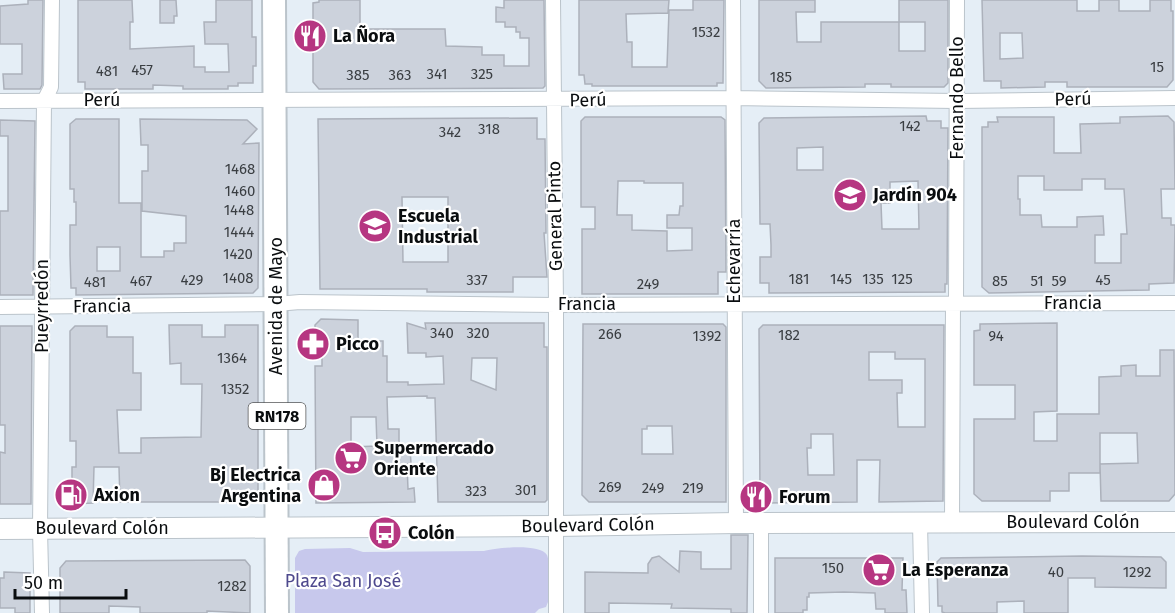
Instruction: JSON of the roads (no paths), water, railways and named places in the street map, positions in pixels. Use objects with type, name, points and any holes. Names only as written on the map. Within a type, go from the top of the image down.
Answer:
[{"type":"main road","name":"Avenida de Mayo","points":[[274,0],[277,613]]},
{"type":"main road","name":"Boulevard Colón","points":[[0,529],[1175,522]]},
{"type":"street","name":"Pueyrredón","points":[[42,613],[40,529],[44,101],[51,87],[52,0]]},
{"type":"street","name":"General Pinto","points":[[553,0],[556,613]]},
{"type":"street","name":"Echevarría","points":[[733,0],[736,523]]},
{"type":"street","name":"Fernando Bello","points":[[952,522],[957,0]]},
{"type":"street","name":"Perú","points":[[0,100],[733,98],[957,101],[1175,98]]},
{"type":"street","name":"Francia","points":[[0,307],[300,302],[556,305],[1175,303]]},
{"type":"street","points":[[761,523],[761,613]]},
{"type":"street","points":[[920,523],[922,613]]},
{"type":"place","name":"La Ñora","points":[[310,36]]},
{"type":"place","name":"Jardín 904","points":[[850,195]]},
{"type":"place","name":"Escuela Industrial","points":[[375,226]]},
{"type":"place","name":"Picco","points":[[313,344]]},
{"type":"place","name":"Supermercado Oriente","points":[[351,458]]},
{"type":"place","name":"Bj Electrica Argentina","points":[[324,485]]},
{"type":"place","name":"Axion","points":[[71,495]]},
{"type":"place","name":"Forum","points":[[756,497]]},
{"type":"place","name":"Colón","points":[[385,533]]},
{"type":"place","name":"La Esperanza","points":[[879,570]]},
{"type":"park label","name":"Plaza San José","points":[[343,581]]}]
